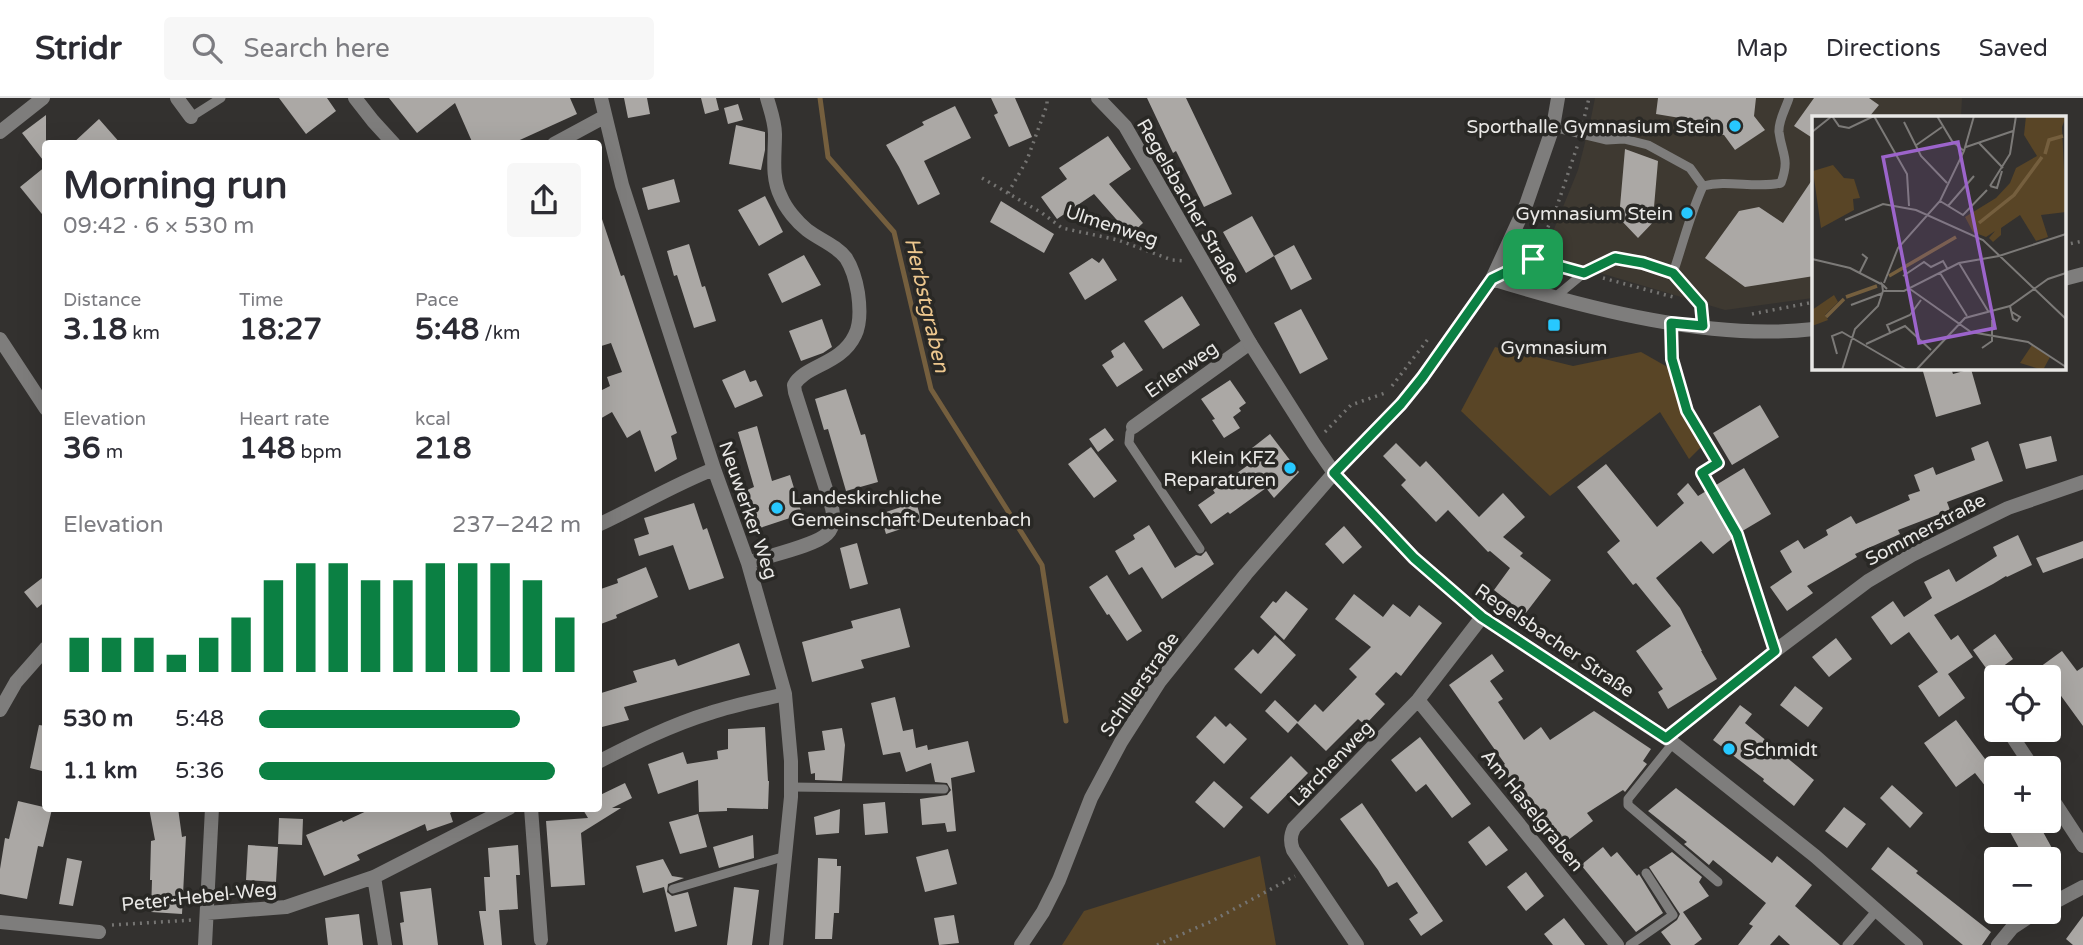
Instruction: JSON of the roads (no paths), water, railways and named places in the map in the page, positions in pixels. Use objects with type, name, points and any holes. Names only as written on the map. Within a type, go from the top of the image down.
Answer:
[{"type":"street","points":[[0,132],[43,98]]},
{"type":"street","points":[[177,98],[191,117]]},
{"type":"street","points":[[355,98],[390,140]]},
{"type":"street","name":"Neuwerker Weg","points":[[601,98],[622,186],[714,468],[748,563],[785,694],[791,788],[776,945]]},
{"type":"street","points":[[748,563],[818,540],[830,530],[834,517],[832,508],[794,385],[797,379],[834,359],[848,346],[856,334],[859,318],[856,283],[845,258],[837,248],[807,230],[782,200],[776,185],[775,131],[767,98]]},
{"type":"street","name":"Regelsbacher Straße","points":[[1098,98],[1125,125],[1202,262],[1314,444],[1334,473],[1414,558],[1482,617],[1669,740],[1815,856],[1916,945]]},
{"type":"street","name":"Schillerstraße","points":[[1021,945],[1043,912],[1059,880],[1091,798],[1121,742],[1160,681],[1246,574],[1334,473],[1415,387],[1492,279],[1526,205],[1552,127],[1558,98]]},
{"type":"street","points":[[561,140],[604,117]]},
{"type":"street","points":[[2066,278],[2083,274]]},
{"type":"street","points":[[1492,279],[1554,298],[1671,323],[1759,331],[1812,329]]},
{"type":"street","points":[[0,339],[42,403]]},
{"type":"street","name":"Erlenweg","points":[[1133,427],[1250,343]]},
{"type":"street","points":[[602,523],[714,468]]},
{"type":"street","name":"Sommerstraße","points":[[1669,740],[1775,651],[1868,581],[1912,555],[2008,508],[2083,482]]},
{"type":"street","name":"Lärchenweg","points":[[1357,945],[1290,843],[1294,828],[1418,700],[1482,617]]},
{"type":"street","points":[[0,710],[16,682],[42,653]]},
{"type":"street","points":[[602,760],[646,737],[712,712],[785,694]]},
{"type":"street","name":"Am Haselgraben","points":[[1418,700],[1617,945]]},
{"type":"street","points":[[205,945],[212,812]]},
{"type":"street","name":"Peter-Hebel-Weg","points":[[207,913],[286,907],[374,877],[501,812]]},
{"type":"street","points":[[531,812],[541,940]]},
{"type":"street","points":[[2061,812],[2083,846]]},
{"type":"street","points":[[374,877],[385,945]]},
{"type":"street","points":[[2061,899],[2083,887]]},
{"type":"street","name":"Peter-Hebel-Weg","points":[[0,922],[99,932]]},
{"type":"street","points":[[1998,945],[2018,924]]},
{"type":"lane","points":[[191,117],[221,98]]},
{"type":"lane","points":[[1703,186],[1767,186],[1781,183],[1786,169],[1786,156],[1778,129],[1789,98]]},
{"type":"lane","points":[[1552,127],[1607,140],[1624,139],[1648,145],[1690,168],[1703,186]]},
{"type":"lane","points":[[1673,273],[1692,210],[1703,186]]},
{"type":"lane","points":[[1554,298],[1584,273],[1615,258],[1643,263],[1673,273],[1701,305],[1703,326]]},
{"type":"lane","points":[[1133,427],[1129,443],[1199,549]]},
{"type":"lane","points":[[1669,740],[1628,799],[1628,805],[1718,882]]},
{"type":"lane","points":[[791,788],[943,789]]},
{"type":"lane","points":[[673,889],[786,856]]},
{"type":"lane","points":[[1630,945],[1673,915],[1646,873]]},
{"type":"lane","points":[[1847,945],[1877,910]]},
{"type":"waterway","name":"Herbstgraben","points":[[820,98],[828,157],[894,232],[931,389],[1042,565],[1066,721]]},
{"type":"place","name":"Sporthalle Gymnasium Stein","points":[[1735,126]]},
{"type":"place","name":"Gymnasium Stein","points":[[1687,213]]},
{"type":"place","name":"Gymnasium","points":[[1554,325]]},
{"type":"place","name":"Klein KFZ Reparaturen","points":[[1290,468]]},
{"type":"place","name":"Landeskirchliche Gemeinschaft Deutenbach","points":[[777,508]]},
{"type":"place","name":"Schmidt","points":[[1729,749]]}]
